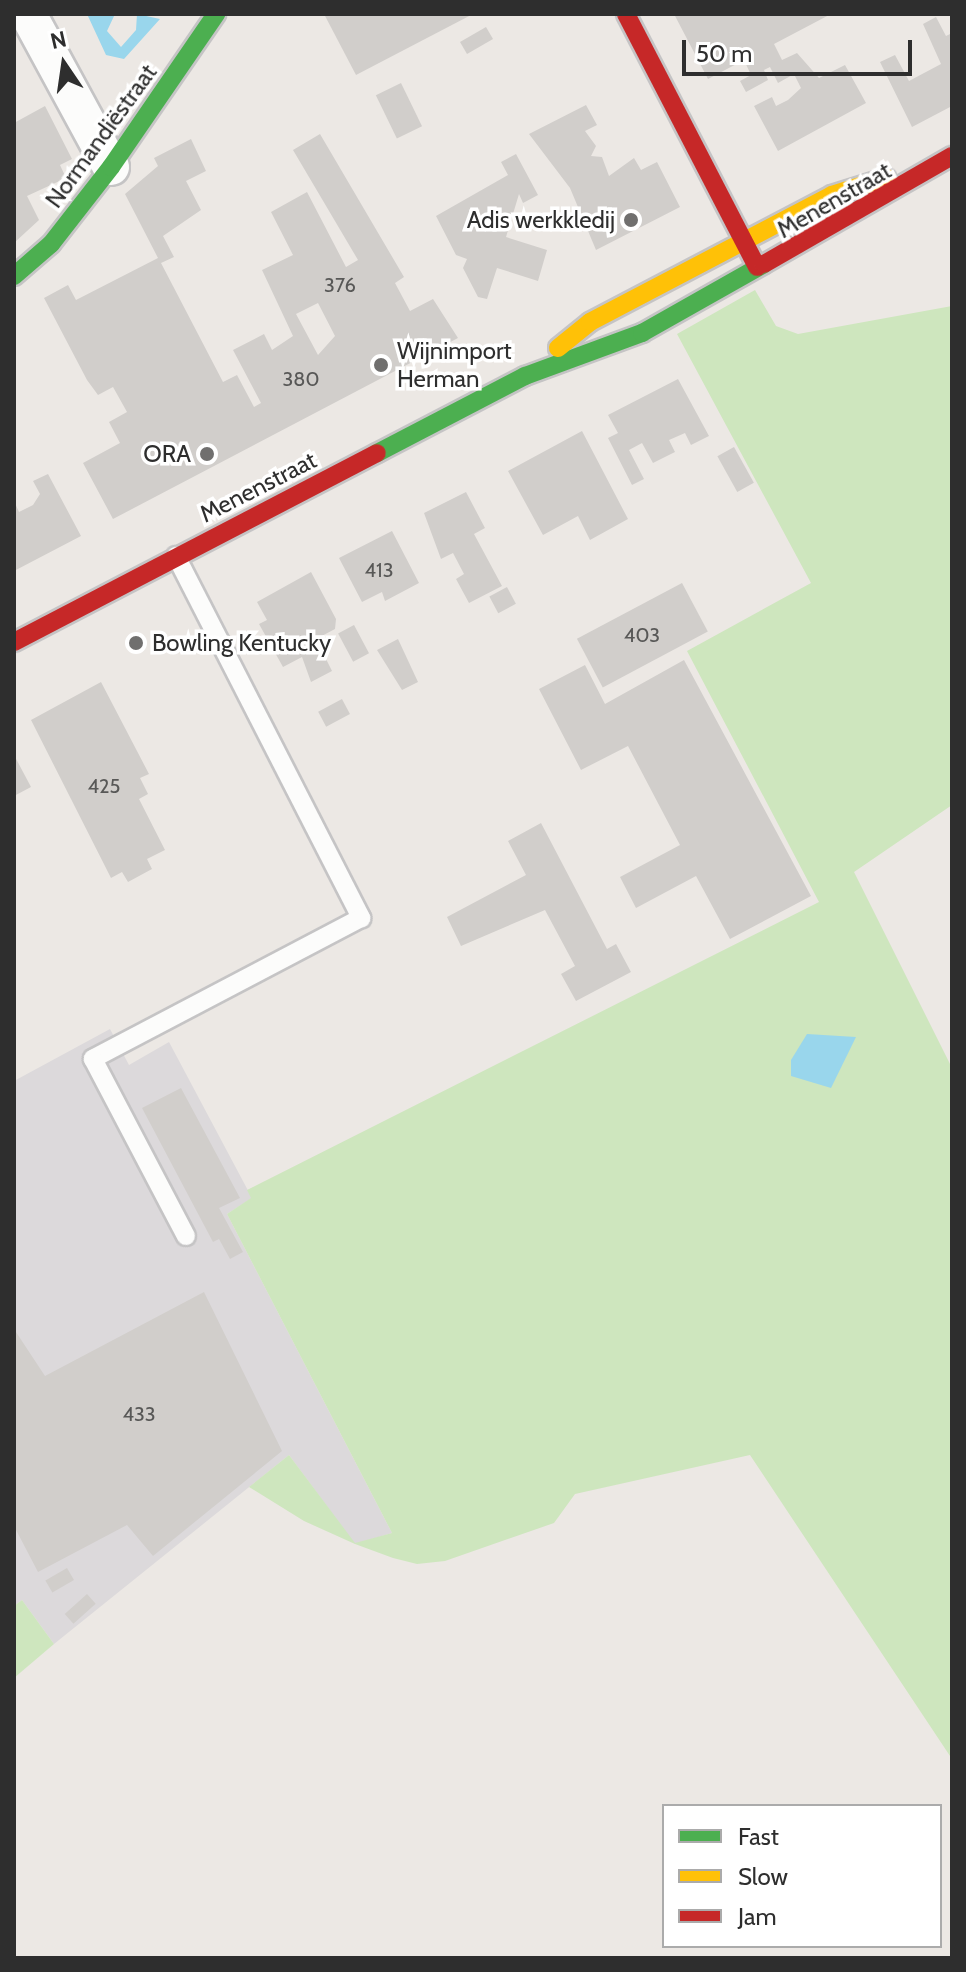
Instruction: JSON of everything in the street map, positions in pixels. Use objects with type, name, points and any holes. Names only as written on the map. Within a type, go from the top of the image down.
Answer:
[{"type":"main road","name":"Normandiëstraat","points":[[14,276],[51,244],[111,167],[216,14]]},
{"type":"main road","points":[[626,14],[758,269]]},
{"type":"main road","name":"Menenstraat","points":[[525,376],[590,322],[832,195],[949,158]]},
{"type":"main road","name":"Menenstraat","points":[[14,642],[525,376],[642,333],[949,158]]},
{"type":"street","points":[[28,14],[111,167]]},
{"type":"lane","points":[[176,556],[361,918],[93,1059],[186,1236]]},
{"type":"shaded area","points":[[110,1029],[129,1065],[169,1042],[252,1198],[227,1214],[392,1533],[355,1544],[289,1455],[54,1644],[22,1600],[14,1606],[14,1081]]},
{"type":"green space","points":[[755,290],[776,326],[798,334],[952,306],[952,805],[854,872],[952,1068],[952,1759],[750,1455],[575,1494],[554,1523],[445,1561],[417,1564],[355,1544],[304,1521],[249,1487],[289,1455],[355,1543],[392,1533],[227,1214],[251,1198],[247,1190],[819,902],[687,651],[811,583],[677,334]]},
{"type":"green space","points":[[22,1600],[54,1644],[14,1678],[14,1606]]},
{"type":"water","points":[[87,14],[115,14],[107,31],[121,47],[136,30],[137,14],[160,19],[124,59],[106,55]]},
{"type":"water","points":[[807,1034],[856,1037],[831,1088],[791,1076],[791,1060]]},
{"type":"building","points":[[324,14],[473,14],[356,75]]},
{"type":"building","points":[[674,14],[831,14],[774,44],[782,60],[797,53],[819,78],[845,65],[866,103],[778,151],[754,106],[772,97],[776,106],[788,100],[801,88],[794,74],[778,83],[770,67],[764,70],[768,80],[746,92],[740,81],[751,75],[744,60],[708,79]]},
{"type":"building","points":[[936,17],[946,36],[952,33],[952,106],[912,127],[880,62],[895,55],[909,81],[941,64],[923,24]]},
{"type":"building","points":[[486,27],[493,39],[467,54],[460,42]]},
{"type":"building","points":[[401,83],[422,126],[397,138],[376,95]]},
{"type":"building","points":[[586,105],[597,125],[585,131],[596,146],[591,156],[602,157],[609,176],[634,158],[641,170],[657,162],[680,207],[596,250],[570,188],[529,134]]},
{"type":"building","points":[[45,106],[72,159],[60,165],[66,178],[27,196],[39,220],[14,243],[14,123]]},
{"type":"building","points":[[320,134],[404,277],[395,283],[410,311],[433,299],[458,338],[113,519],[83,463],[120,443],[109,422],[127,412],[113,387],[98,395],[87,380],[44,298],[68,285],[76,300],[158,258],[125,194],[158,166],[154,158],[191,139],[206,171],[186,181],[201,210],[163,236],[174,257],[161,263],[223,382],[237,375],[254,407],[261,403],[233,350],[264,334],[272,350],[293,336],[262,270],[293,255],[271,212],[307,192],[346,267],[358,260],[293,150]],"holes":[[[318,303],[335,336],[318,355],[296,314]]]},
{"type":"building","points":[[516,154],[538,195],[523,203],[519,194],[506,237],[547,250],[538,281],[497,268],[487,299],[478,297],[463,268],[467,259],[456,255],[436,216],[508,175],[501,162]]},
{"type":"building","points":[[678,379],[709,436],[691,445],[685,433],[669,440],[675,452],[653,463],[642,443],[629,450],[644,479],[632,485],[608,438],[618,433],[608,415]]},
{"type":"building","points":[[582,431],[628,519],[590,540],[578,516],[543,535],[508,471]]},
{"type":"building","points":[[734,447],[754,483],[737,492],[717,456]]},
{"type":"building","points":[[48,474],[81,536],[14,571],[14,501],[19,512],[33,505],[40,494],[33,481]]},
{"type":"building","points":[[466,492],[485,528],[474,534],[502,586],[469,603],[456,579],[464,574],[453,553],[441,559],[424,513]]},
{"type":"building","points":[[392,531],[419,583],[385,601],[382,592],[362,602],[339,558]]},
{"type":"building","points":[[311,572],[336,619],[335,629],[316,639],[332,671],[311,682],[302,657],[283,667],[259,624],[267,620],[257,602]]},
{"type":"building","points":[[682,583],[708,632],[603,687],[577,639]]},
{"type":"building","points":[[507,587],[516,604],[498,613],[489,596]]},
{"type":"building","points":[[354,625],[369,653],[353,662],[338,633]]},
{"type":"building","points":[[398,639],[418,682],[402,690],[377,650]]},
{"type":"building","points":[[684,660],[811,896],[730,939],[696,876],[636,908],[620,877],[680,845],[628,746],[581,770],[539,689],[585,665],[605,704]]},
{"type":"building","points":[[101,682],[149,774],[140,778],[148,794],[139,799],[165,850],[147,859],[152,869],[128,882],[122,872],[111,878],[31,720]]},
{"type":"building","points":[[342,699],[350,714],[326,727],[318,712]]},
{"type":"building","points":[[14,755],[31,787],[14,796]]},
{"type":"building","points":[[541,823],[607,949],[616,944],[631,972],[576,1001],[561,974],[575,966],[545,910],[461,946],[447,917],[526,875],[508,841]]},
{"type":"building","points":[[181,1088],[240,1198],[219,1208],[243,1252],[230,1259],[219,1239],[213,1242],[142,1108]]},
{"type":"building","points":[[204,1292],[282,1451],[153,1556],[127,1525],[38,1572],[14,1526],[14,1329],[45,1376]]},
{"type":"building","points":[[67,1568],[74,1580],[52,1593],[45,1580]]},
{"type":"building","points":[[87,1594],[96,1604],[73,1624],[65,1614]]},
{"type":"traffic: fast","points":[[14,276],[51,244],[111,167],[216,14]]},
{"type":"traffic: fast","points":[[377,453],[525,376],[642,333],[764,264]]},
{"type":"traffic: slow","points":[[558,348],[590,322],[832,195],[886,178]]},
{"type":"traffic: jam","points":[[626,14],[757,267]]},
{"type":"traffic: jam","points":[[764,264],[952,156]]},
{"type":"traffic: jam","points":[[14,642],[377,453]]},
{"type":"place","name":"Adis werkkledij","points":[[631,220]]},
{"type":"place","name":"Wijnimport Herman","points":[[381,365]]},
{"type":"place","name":"ORA","points":[[207,454]]},
{"type":"place","name":"Bowling Kentucky","points":[[136,643]]}]
